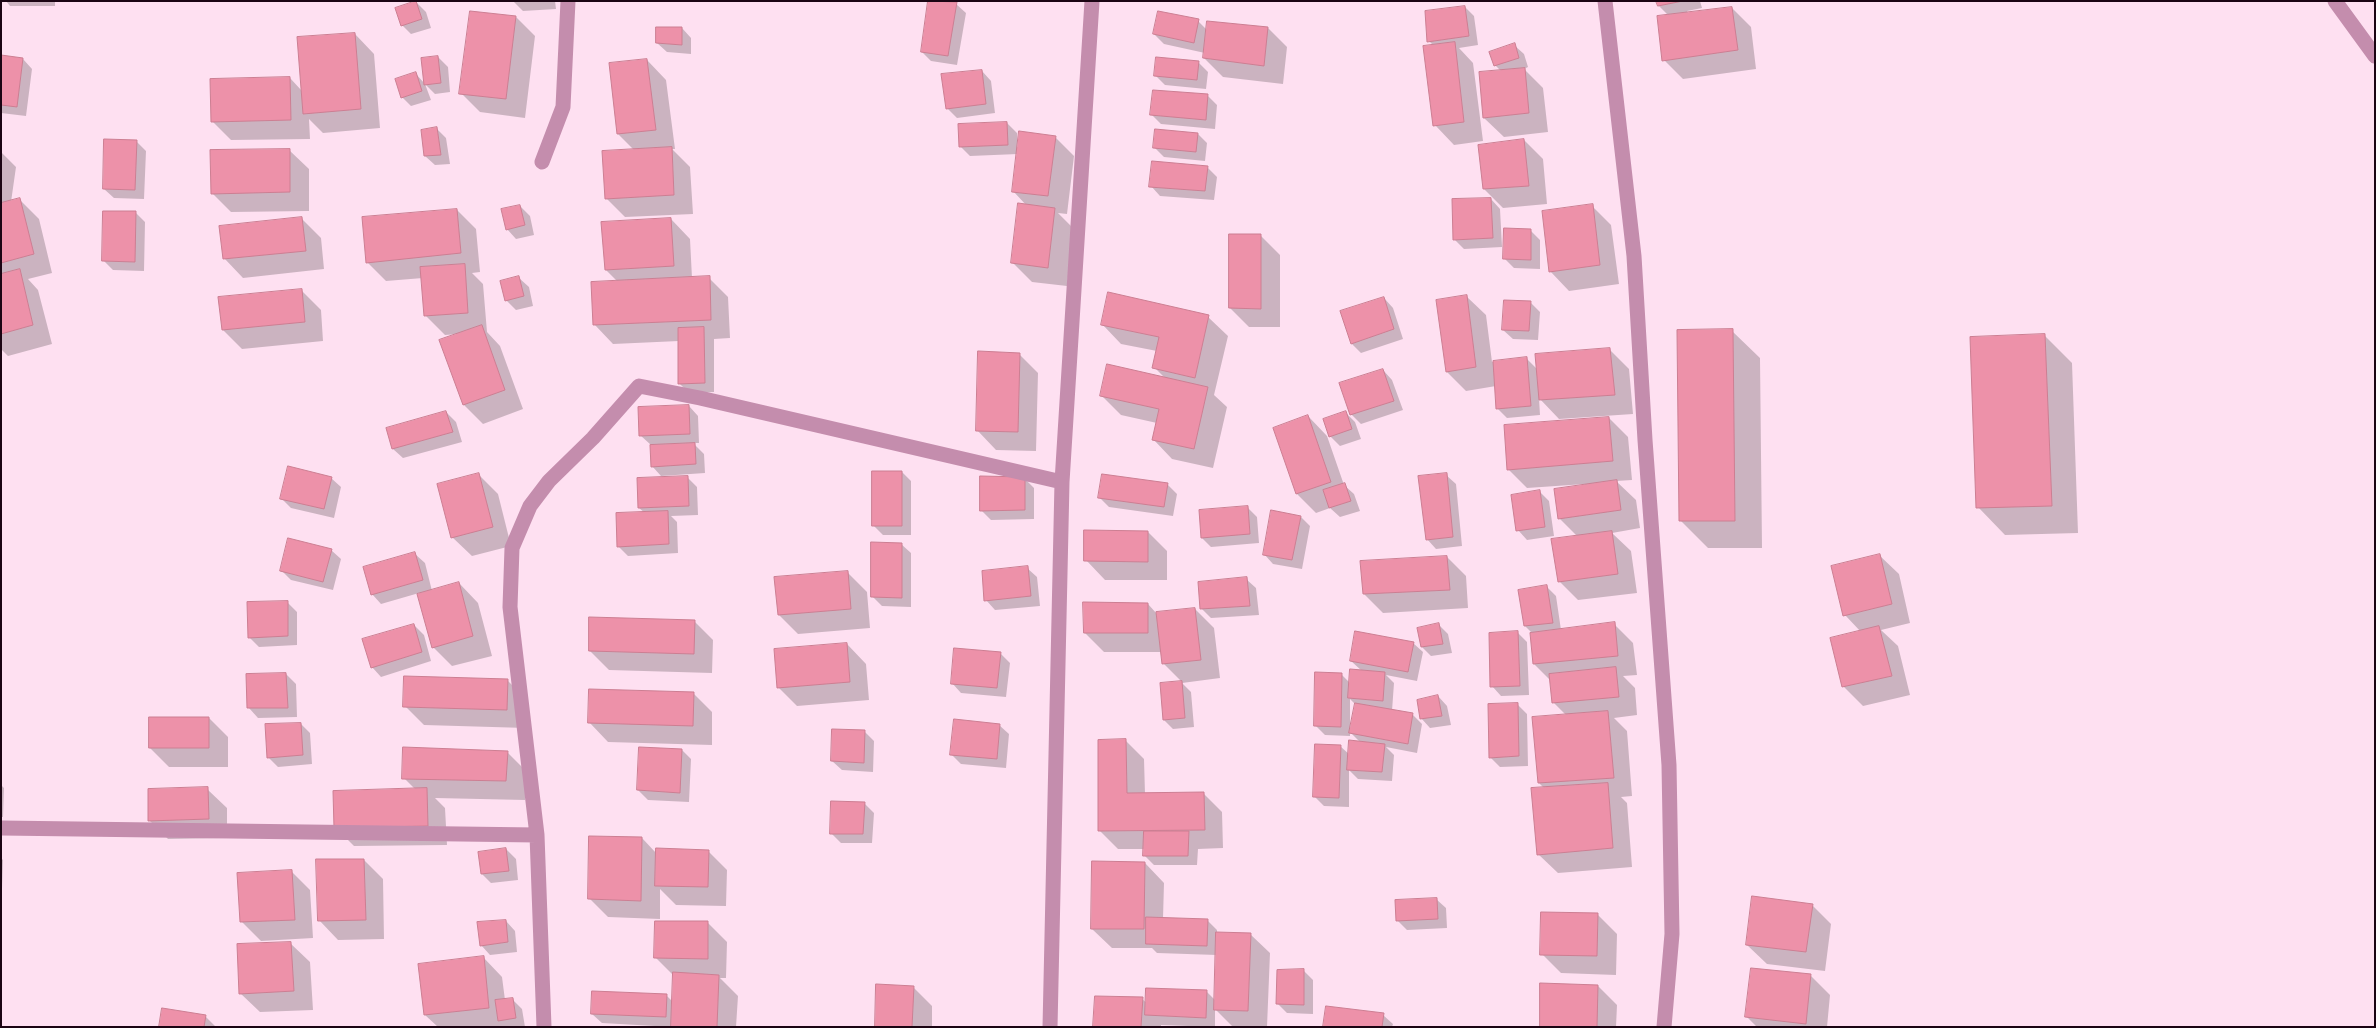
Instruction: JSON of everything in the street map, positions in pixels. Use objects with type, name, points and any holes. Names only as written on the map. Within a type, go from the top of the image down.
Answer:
[{"type":"street","points":[[542,162],[563,107],[568,1]]},
{"type":"street","points":[[1050,1027],[1062,482],[1092,1]]},
{"type":"street","points":[[1605,1],[1634,256],[1645,440],[1669,765],[1672,934],[1664,1027]]},
{"type":"street","points":[[2335,1],[2375,56]]},
{"type":"street","points":[[544,1027],[537,834],[510,607],[512,548],[530,506],[549,481],[594,438],[638,386],[700,398],[1062,482]]},
{"type":"street","points":[[1,828],[537,834]]},
{"type":"building","points":[[416,1],[422,19],[401,26],[395,8]]},
{"type":"building","points":[[928,1],[957,2],[948,56],[921,52]]},
{"type":"building","points":[[1656,1],[1683,1],[1658,6]]},
{"type":"building","points":[[1465,6],[1469,36],[1427,42],[1425,11]]},
{"type":"building","points":[[1732,7],[1738,50],[1662,61],[1657,16]]},
{"type":"building","points":[[470,11],[516,16],[506,99],[459,94]]},
{"type":"building","points":[[1158,11],[1199,19],[1194,43],[1153,34]]},
{"type":"building","points":[[1207,21],[1268,27],[1264,66],[1203,58]]},
{"type":"building","points":[[656,27],[682,27],[682,45],[656,43]]},
{"type":"building","points":[[355,33],[361,109],[303,114],[297,37]]},
{"type":"building","points":[[1455,42],[1464,122],[1433,126],[1423,46]]},
{"type":"building","points":[[1515,43],[1519,58],[1494,66],[1489,52]]},
{"type":"building","points":[[1,55],[23,58],[17,107],[1,105]]},
{"type":"building","points":[[438,56],[441,83],[424,85],[421,58]]},
{"type":"building","points":[[1156,57],[1199,61],[1197,80],[1154,76]]},
{"type":"building","points":[[647,59],[656,130],[617,134],[609,63]]},
{"type":"building","points":[[1525,68],[1529,113],[1483,118],[1479,72]]},
{"type":"building","points":[[982,70],[986,104],[946,109],[941,74]]},
{"type":"building","points":[[416,72],[422,91],[401,98],[395,79]]},
{"type":"building","points":[[290,77],[291,120],[211,122],[210,79]]},
{"type":"building","points":[[1153,90],[1208,94],[1206,120],[1150,115]]},
{"type":"building","points":[[1007,122],[1008,145],[959,147],[958,124]]},
{"type":"building","points":[[437,127],[441,155],[424,156],[421,130]]},
{"type":"building","points":[[1155,129],[1198,133],[1196,152],[1153,148]]},
{"type":"building","points":[[1019,131],[1056,136],[1048,196],[1012,192]]},
{"type":"building","points":[[104,139],[137,140],[135,190],[103,189]]},
{"type":"building","points":[[1524,139],[1529,186],[1483,189],[1478,145]]},
{"type":"building","points":[[672,147],[674,195],[605,199],[602,151]]},
{"type":"building","points":[[290,149],[290,192],[211,194],[210,150]]},
{"type":"building","points":[[1152,161],[1208,166],[1205,191],[1149,187]]},
{"type":"building","points":[[20,198],[34,254],[1,263],[1,203]]},
{"type":"building","points":[[1491,198],[1493,238],[1453,240],[1452,199]]},
{"type":"building","points":[[1018,203],[1055,208],[1048,268],[1011,263]]},
{"type":"building","points":[[1593,204],[1600,265],[1549,272],[1542,211]]},
{"type":"building","points":[[520,205],[525,225],[506,230],[501,209]]},
{"type":"building","points":[[457,209],[461,253],[366,263],[362,217]]},
{"type":"building","points":[[103,211],[136,211],[135,262],[102,261]]},
{"type":"building","points":[[302,217],[306,251],[223,259],[219,226]]},
{"type":"building","points":[[671,218],[674,266],[605,270],[601,222]]},
{"type":"building","points":[[1504,228],[1531,229],[1531,260],[1503,259]]},
{"type":"building","points":[[1229,234],[1261,234],[1261,309],[1229,308]]},
{"type":"building","points":[[465,264],[468,313],[424,316],[420,267]]},
{"type":"building","points":[[20,269],[33,325],[1,334],[1,274]]},
{"type":"building","points":[[519,276],[524,296],[505,301],[500,281]]},
{"type":"building","points":[[710,276],[711,320],[593,325],[591,282]]},
{"type":"building","points":[[302,289],[305,322],[222,330],[218,297]]},
{"type":"building","points":[[1108,292],[1209,315],[1195,378],[1152,368],[1159,337],[1101,325]]},
{"type":"building","points":[[1467,295],[1476,367],[1446,372],[1436,300]]},
{"type":"building","points":[[1384,297],[1394,329],[1351,344],[1340,311]]},
{"type":"building","points":[[1504,300],[1531,301],[1529,331],[1502,330]]},
{"type":"building","points":[[482,325],[505,390],[463,405],[439,340]]},
{"type":"building","points":[[704,327],[705,383],[678,384],[678,328]]},
{"type":"building","points":[[1733,329],[1735,521],[1679,521],[1677,330]]},
{"type":"building","points":[[2045,334],[2052,506],[1976,508],[1970,337]]},
{"type":"building","points":[[1610,348],[1615,395],[1539,400],[1535,354]]},
{"type":"building","points":[[978,351],[1020,353],[1018,432],[976,431]]},
{"type":"building","points":[[1527,357],[1531,406],[1496,409],[1493,361]]},
{"type":"building","points":[[1107,364],[1208,387],[1194,449],[1152,440],[1159,409],[1100,396]]},
{"type":"building","points":[[1383,369],[1394,401],[1350,415],[1339,383]]},
{"type":"building","points":[[689,405],[690,434],[639,436],[638,407]]},
{"type":"building","points":[[446,411],[453,432],[392,449],[386,428]]},
{"type":"building","points":[[1346,411],[1352,429],[1329,437],[1323,419]]},
{"type":"building","points":[[1308,415],[1331,482],[1296,494],[1273,428]]},
{"type":"building","points":[[1609,417],[1613,461],[1507,470],[1504,425]]},
{"type":"building","points":[[695,443],[696,464],[651,467],[650,445]]},
{"type":"building","points":[[288,466],[332,477],[324,509],[280,499]]},
{"type":"building","points":[[872,471],[902,471],[902,526],[872,526]]},
{"type":"building","points":[[479,473],[493,527],[451,538],[437,484]]},
{"type":"building","points":[[1447,473],[1453,537],[1426,540],[1418,476]]},
{"type":"building","points":[[1102,474],[1168,483],[1164,507],[1098,498]]},
{"type":"building","points":[[688,476],[689,506],[638,508],[637,478]]},
{"type":"building","points":[[980,476],[1025,477],[1025,510],[980,511]]},
{"type":"building","points":[[1617,480],[1621,510],[1558,519],[1554,489]]},
{"type":"building","points":[[1345,483],[1351,501],[1329,508],[1323,490]]},
{"type":"building","points":[[1540,490],[1545,527],[1516,531],[1511,495]]},
{"type":"building","points":[[1248,506],[1250,534],[1201,538],[1199,510]]},
{"type":"building","points":[[1271,510],[1301,516],[1292,560],[1263,555]]},
{"type":"building","points":[[668,511],[669,544],[617,547],[616,513]]},
{"type":"building","points":[[1084,530],[1148,531],[1148,562],[1084,561]]},
{"type":"building","points":[[1612,531],[1618,574],[1558,582],[1551,539]]},
{"type":"building","points":[[288,538],[332,549],[323,582],[280,571]]},
{"type":"building","points":[[871,542],[902,543],[902,598],[871,597]]},
{"type":"building","points":[[415,552],[423,580],[371,595],[363,567]]},
{"type":"building","points":[[1880,554],[1892,604],[1843,616],[1831,566]]},
{"type":"building","points":[[1447,556],[1450,590],[1363,594],[1360,561]]},
{"type":"building","points":[[1028,566],[1031,596],[984,601],[982,571]]},
{"type":"building","points":[[848,571],[851,609],[778,615],[774,577]]},
{"type":"building","points":[[1247,577],[1250,606],[1200,609],[1198,582]]},
{"type":"building","points":[[459,582],[473,636],[432,648],[417,594]]},
{"type":"building","points":[[1547,585],[1553,623],[1524,626],[1518,590]]},
{"type":"building","points":[[288,601],[288,636],[248,638],[247,602]]},
{"type":"building","points":[[1083,602],[1148,603],[1148,633],[1084,633]]},
{"type":"building","points":[[1195,608],[1201,660],[1162,664],[1156,612]]},
{"type":"building","points":[[589,617],[695,620],[694,654],[589,651]]},
{"type":"building","points":[[1615,622],[1618,656],[1533,664],[1530,633]]},
{"type":"building","points":[[1439,623],[1443,644],[1421,647],[1417,628]]},
{"type":"building","points":[[414,624],[422,652],[371,668],[362,639]]},
{"type":"building","points":[[1879,626],[1892,676],[1842,687],[1830,638]]},
{"type":"building","points":[[1355,631],[1414,642],[1408,672],[1350,661]]},
{"type":"building","points":[[1518,631],[1520,686],[1490,687],[1489,633]]},
{"type":"building","points":[[847,643],[850,682],[777,688],[774,649]]},
{"type":"building","points":[[954,648],[1001,652],[997,688],[951,684]]},
{"type":"building","points":[[1616,667],[1619,697],[1552,703],[1549,674]]},
{"type":"building","points":[[1350,669],[1385,672],[1383,701],[1348,698]]},
{"type":"building","points":[[1315,672],[1342,673],[1341,727],[1314,726]]},
{"type":"building","points":[[286,673],[288,708],[247,708],[246,674]]},
{"type":"building","points":[[404,676],[508,679],[507,710],[403,707]]},
{"type":"building","points":[[1182,681],[1185,718],[1163,720],[1160,683]]},
{"type":"building","points":[[589,689],[694,692],[693,726],[588,723]]},
{"type":"building","points":[[1438,695],[1442,716],[1420,719],[1417,700]]},
{"type":"building","points":[[1355,703],[1413,713],[1408,744],[1349,733]]},
{"type":"building","points":[[1518,703],[1519,756],[1489,758],[1488,704]]},
{"type":"building","points":[[1608,711],[1614,778],[1538,783],[1532,717]]},
{"type":"building","points":[[149,717],[209,717],[209,748],[149,748]]},
{"type":"building","points":[[954,719],[1000,724],[997,759],[950,755]]},
{"type":"building","points":[[301,723],[303,755],[267,758],[265,724]]},
{"type":"building","points":[[832,729],[865,730],[864,763],[831,761]]},
{"type":"building","points":[[1126,739],[1127,793],[1204,792],[1205,830],[1098,831],[1098,740]]},
{"type":"building","points":[[1349,740],[1385,744],[1382,772],[1347,770]]},
{"type":"building","points":[[1315,744],[1341,745],[1339,798],[1313,797]]},
{"type":"building","points":[[403,747],[508,751],[506,781],[402,779]]},
{"type":"building","points":[[639,747],[682,749],[680,793],[637,790]]},
{"type":"building","points":[[1608,783],[1613,848],[1537,855],[1531,788]]},
{"type":"building","points":[[208,787],[209,819],[148,821],[148,789]]},
{"type":"building","points":[[427,788],[428,826],[334,828],[333,791]]},
{"type":"building","points":[[831,801],[865,802],[863,834],[830,834]]},
{"type":"building","points":[[1144,831],[1189,831],[1188,856],[1143,856]]},
{"type":"building","points":[[589,836],[642,837],[641,901],[588,899]]},
{"type":"building","points":[[506,848],[509,871],[481,874],[478,852]]},
{"type":"building","points":[[656,848],[709,850],[708,887],[655,886]]},
{"type":"building","points":[[316,859],[364,859],[366,920],[318,921]]},
{"type":"building","points":[[1092,861],[1145,862],[1144,929],[1091,929]]},
{"type":"building","points":[[292,870],[295,920],[240,922],[237,873]]},
{"type":"building","points":[[1752,896],[1813,904],[1806,952],[1746,945]]},
{"type":"building","points":[[1437,898],[1438,919],[1396,921],[1395,900]]},
{"type":"building","points":[[1541,912],[1598,913],[1597,956],[1540,955]]},
{"type":"building","points":[[1146,917],[1208,919],[1207,946],[1146,944]]},
{"type":"building","points":[[506,920],[508,942],[480,946],[477,922]]},
{"type":"building","points":[[655,921],[708,921],[708,959],[654,958]]},
{"type":"building","points":[[1216,932],[1251,933],[1248,1011],[1214,1010]]},
{"type":"building","points":[[291,942],[294,991],[239,994],[237,944]]},
{"type":"building","points":[[484,956],[489,1008],[424,1015],[418,964]]},
{"type":"building","points":[[1751,968],[1811,974],[1806,1024],[1745,1017]]},
{"type":"building","points":[[1304,969],[1304,1005],[1276,1004],[1277,970]]},
{"type":"building","points":[[673,972],[719,975],[717,1027],[671,1027]]},
{"type":"building","points":[[1540,983],[1598,985],[1597,1027],[1540,1027]]},
{"type":"building","points":[[876,984],[914,986],[912,1027],[875,1027]]},
{"type":"building","points":[[1146,988],[1207,990],[1206,1018],[1145,1015]]},
{"type":"building","points":[[592,991],[667,994],[666,1017],[591,1014]]},
{"type":"building","points":[[1095,996],[1143,997],[1141,1027],[1093,1027]]},
{"type":"building","points":[[513,998],[516,1018],[498,1021],[495,1000]]},
{"type":"building","points":[[1326,1006],[1384,1013],[1382,1027],[1323,1027]]},
{"type":"building","points":[[162,1008],[206,1015],[204,1027],[159,1027]]}]
